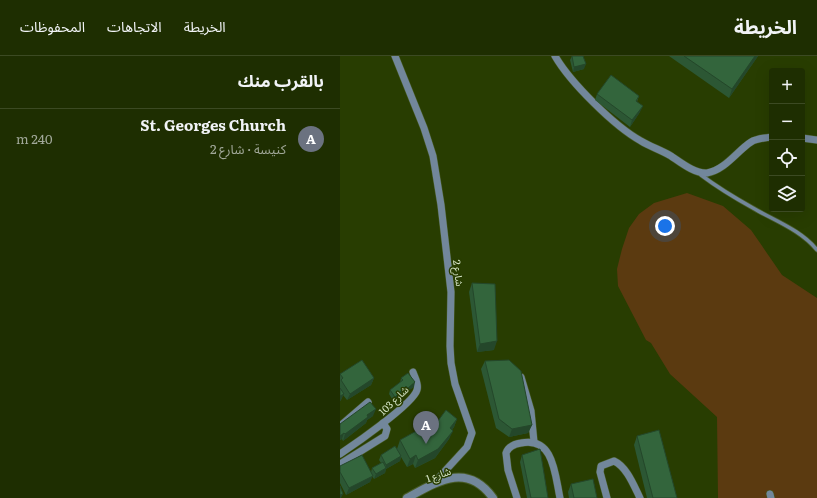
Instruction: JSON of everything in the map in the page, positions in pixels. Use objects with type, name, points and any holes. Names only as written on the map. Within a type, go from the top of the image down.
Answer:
[{"type":"street","name":"شارع 2","points":[[395,56],[424,128],[433,156],[441,205],[451,292],[451,363],[455,384],[472,433],[467,447],[433,484]]},
{"type":"street","points":[[555,56],[561,67],[586,94],[625,130],[640,141],[695,170],[706,173],[729,161],[753,141],[769,138]]},
{"type":"street","points":[[805,138],[817,140]]},
{"type":"street","points":[[514,370],[521,376],[526,389],[531,411],[534,442]]},
{"type":"street","name":"شارع 103","points":[[340,464],[385,436],[387,429],[383,423],[415,394],[418,384],[413,372]]},
{"type":"street","points":[[340,426],[368,402]]},
{"type":"street","points":[[340,454],[383,423]]},
{"type":"street","points":[[517,498],[508,470],[506,453],[510,447],[519,443],[534,442],[542,446],[551,459],[560,498]]},
{"type":"street","points":[[607,498],[600,472],[601,466],[614,461],[620,464],[640,498]]},
{"type":"street","name":"شارع 1","points":[[407,498],[433,484],[448,479],[462,477],[471,478],[482,485],[493,498]]},
{"type":"lane","points":[[695,170],[731,196],[805,238],[817,250]]},
{"type":"shaded area","points":[[687,193],[723,206],[751,230],[782,275],[817,298],[817,498],[718,498],[717,417],[670,374],[651,343],[646,340],[618,286],[617,269],[622,249],[629,228],[639,214],[654,203]]},
{"type":"building","points":[[572,56],[583,56],[586,64],[574,67]]},
{"type":"building","points":[[684,56],[755,56],[732,89]]},
{"type":"building","points":[[611,75],[639,96],[636,101],[643,106],[632,120],[597,94]]},
{"type":"building","points":[[472,283],[495,284],[497,341],[480,344]]},
{"type":"building","points":[[362,360],[374,378],[350,394],[341,380],[343,378],[340,374]]},
{"type":"building","points":[[509,360],[521,371],[532,425],[512,429],[499,419],[485,361]]},
{"type":"building","points":[[408,373],[415,382],[408,388],[406,386],[395,397],[390,390],[403,380],[401,378]]},
{"type":"building","points":[[340,388],[344,394],[340,396]]},
{"type":"building","points":[[370,402],[376,409],[367,415],[368,417],[340,436],[340,424]]},
{"type":"building","points":[[446,410],[457,419],[450,428],[453,431],[438,449],[418,460],[416,455],[410,459],[400,440],[429,424],[432,429]]},
{"type":"building","points":[[659,430],[677,498],[653,498],[637,436]]},
{"type":"building","points":[[395,446],[401,456],[386,465],[381,455]]},
{"type":"building","points":[[540,449],[548,498],[531,498],[522,455]]},
{"type":"building","points":[[362,455],[373,476],[349,488],[340,472],[340,466]]},
{"type":"building","points":[[383,462],[386,468],[376,474],[372,468]]},
{"type":"building","points":[[593,479],[597,498],[574,498],[571,484]]},
{"type":"building","points":[[340,486],[343,494],[340,495]]},
{"type":"place","name":"St. Georges Church","points":[[426,444]]}]
